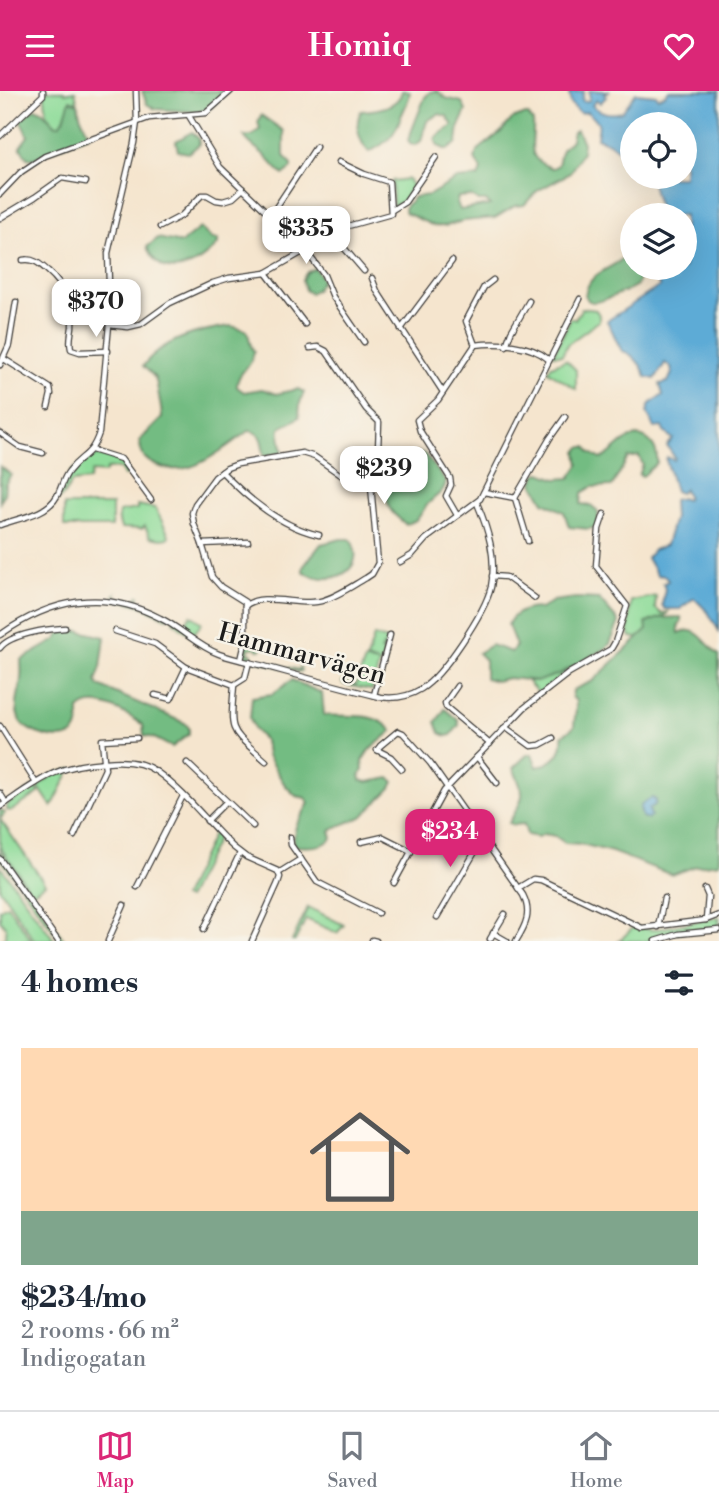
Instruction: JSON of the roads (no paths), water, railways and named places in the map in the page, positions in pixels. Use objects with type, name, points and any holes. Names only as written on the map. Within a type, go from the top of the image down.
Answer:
[{"type":"street","points":[[0,135],[43,95],[43,91]]},
{"type":"street","points":[[0,525],[49,505],[58,495],[70,470],[92,450],[101,424],[110,325],[108,253],[137,122],[136,91]]},
{"type":"street","points":[[0,194],[21,172],[38,160],[137,122],[161,116],[210,112],[231,91]]},
{"type":"street","points":[[188,115],[220,167],[271,215],[324,275],[333,297],[364,342]]},
{"type":"street","points":[[271,215],[316,147]]},
{"type":"street","points":[[110,325],[128,327],[141,324],[172,302],[213,283],[266,273],[359,222],[389,215],[405,202],[436,157]]},
{"type":"street","points":[[339,162],[360,173],[390,182],[392,210]]},
{"type":"street","points":[[0,218],[38,196],[62,178],[86,182]]},
{"type":"street","points":[[160,227],[181,216],[202,195],[223,201],[233,198],[243,189]]},
{"type":"street","points":[[333,235],[364,271]]},
{"type":"street","points":[[23,260],[30,259],[40,264],[66,291],[72,321],[71,349],[80,352],[108,351]]},
{"type":"street","points":[[401,329],[452,261]]},
{"type":"street","points":[[266,273],[305,324]]},
{"type":"street","points":[[372,278],[377,291],[443,392]]},
{"type":"street","points":[[475,345],[467,327],[467,319],[484,287],[493,280]]},
{"type":"street","points":[[400,562],[457,515],[477,503],[580,299]]},
{"type":"street","points":[[506,346],[529,301]]},
{"type":"street","points":[[0,365],[11,340],[16,302]]},
{"type":"street","points":[[475,345],[535,351],[548,359]]},
{"type":"street","points":[[457,515],[446,496],[451,485],[450,478],[417,422],[435,403],[475,345]]},
{"type":"street","points":[[245,606],[258,600],[306,603],[322,601],[372,574],[378,558],[371,508],[371,486],[379,422],[366,409],[326,351],[318,347],[310,348]]},
{"type":"street","points":[[4,359],[50,388],[48,407]]},
{"type":"street","points":[[514,498],[565,417]]},
{"type":"street","points":[[0,433],[20,447],[43,453]]},
{"type":"street","points":[[92,450],[121,460],[151,500]]},
{"type":"street","points":[[241,660],[245,643],[245,606],[241,598],[214,580],[194,524],[193,508],[204,489],[222,472],[238,464],[302,453],[312,455],[351,482],[371,486]]},
{"type":"street","points":[[222,472],[270,514],[304,531],[319,535]]},
{"type":"street","points":[[484,492],[514,498]]},
{"type":"street","points":[[514,498],[528,541]]},
{"type":"street","points":[[477,503],[489,536],[492,576],[506,577],[535,598]]},
{"type":"street","points":[[394,883],[440,795],[447,787],[535,699],[573,671],[608,651],[615,642],[627,606],[596,566],[600,522],[604,514]]},
{"type":"street","points":[[202,544],[248,542]]},
{"type":"street","name":"Hammarvägen","points":[[0,635],[28,616],[56,605],[78,601],[110,601],[140,608],[169,622],[208,649],[388,698],[422,689],[440,672],[483,605],[490,590],[492,576]]},
{"type":"street","points":[[0,648],[5,642],[36,631],[65,628]]},
{"type":"street","points":[[115,631],[155,644],[186,667],[234,685]]},
{"type":"street","points":[[374,695],[390,635]]},
{"type":"street","points":[[234,685],[244,678],[249,662]]},
{"type":"street","points":[[155,695],[171,699],[186,667]]},
{"type":"street","points":[[234,685],[231,723],[234,731],[266,761]]},
{"type":"street","points":[[457,686],[445,703],[446,707],[490,744]]},
{"type":"street","points":[[0,726],[36,783]]},
{"type":"street","points":[[505,727],[531,745],[540,745],[553,738]]},
{"type":"street","points":[[402,769],[391,757],[377,750],[398,731],[424,755],[518,888],[527,905],[528,915],[516,941]]},
{"type":"street","points":[[74,837],[105,769],[102,740],[137,738]]},
{"type":"street","points":[[477,757],[497,783]]},
{"type":"street","points":[[0,807],[65,767],[125,761],[149,767],[183,796],[240,853],[277,871],[286,870],[301,859]]},
{"type":"street","points":[[187,763],[253,826]]},
{"type":"street","points":[[0,793],[6,803]]},
{"type":"street","points":[[137,887],[183,796]]},
{"type":"street","points":[[208,821],[226,802]]},
{"type":"street","points":[[290,837],[290,842],[321,885],[378,913]]},
{"type":"street","points":[[360,842],[383,837],[411,851]]},
{"type":"street","points":[[437,917],[479,845],[485,841]]},
{"type":"street","points":[[204,929],[240,853]]},
{"type":"street","points":[[0,859],[58,941]]},
{"type":"street","points":[[252,941],[278,883],[277,871]]},
{"type":"street","points":[[518,888],[533,879],[541,880],[633,925],[647,928],[706,920],[719,915]]},
{"type":"street","points":[[705,889],[708,896],[706,920]]},
{"type":"street","points":[[658,927],[664,898]]},
{"type":"street","points":[[108,941],[124,905]]},
{"type":"street","points":[[490,939],[505,914]]},
{"type":"street","points":[[655,941],[719,930]]},
{"type":"street","points":[[493,933],[507,941]]},
{"type":"water","points":[[584,91],[584,102],[590,100],[589,91],[610,91],[604,94],[606,97],[600,103],[597,100],[592,105],[602,112],[620,112],[620,152],[597,138],[597,121],[587,112],[580,113],[571,104],[569,93]]},
{"type":"water","points":[[668,91],[719,91],[719,631],[708,612],[694,598],[680,609],[665,609],[662,605],[665,589],[663,584],[668,581],[665,576],[657,575],[647,558],[653,550],[666,545],[674,518],[673,500],[688,498],[684,489],[680,493],[675,491],[666,460],[667,457],[674,460],[675,458],[667,446],[673,439],[662,427],[654,428],[647,412],[650,404],[663,395],[660,384],[668,382],[672,373],[671,367],[665,363],[655,379],[646,377],[637,361],[622,351],[607,321],[660,286],[656,280],[697,280],[697,203],[658,203],[654,189],[697,189],[697,112],[622,112],[636,93],[656,95],[658,98]]},
{"type":"water","points":[[652,798],[656,800],[655,805],[649,809],[651,816],[647,819],[642,817],[640,807]]}]
